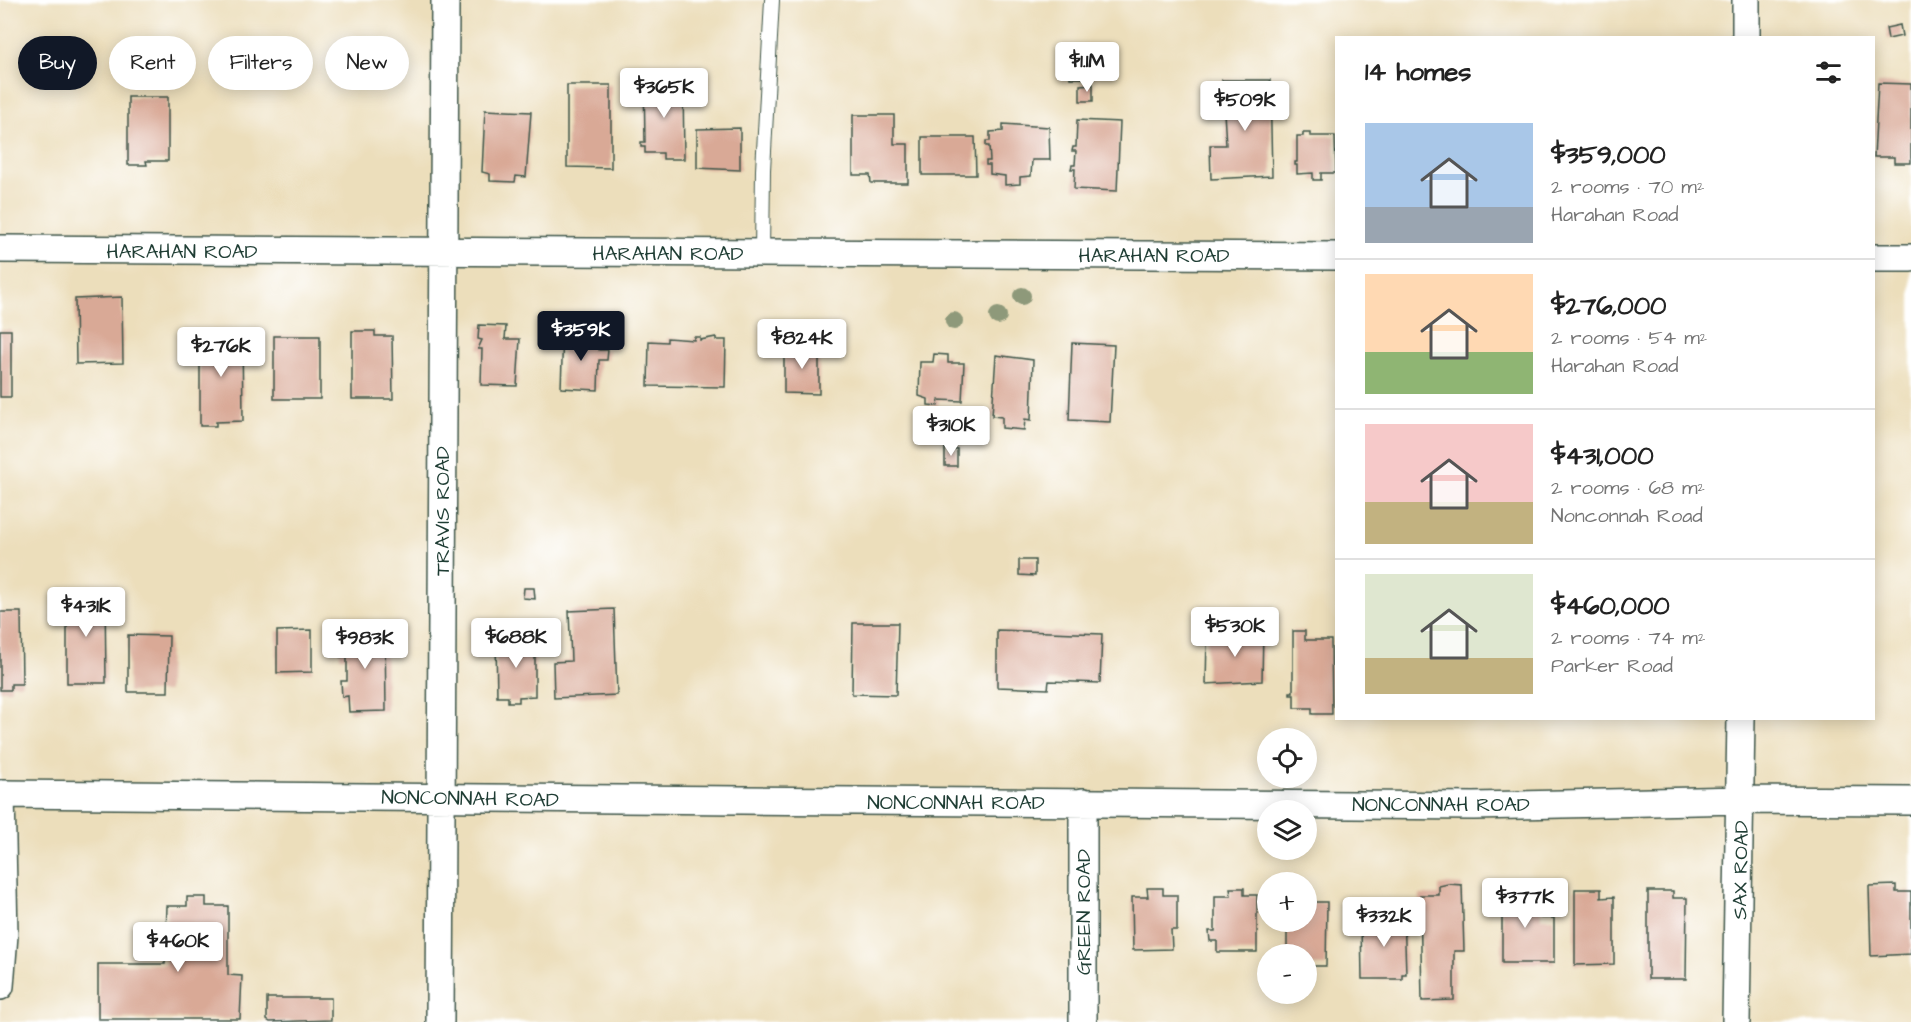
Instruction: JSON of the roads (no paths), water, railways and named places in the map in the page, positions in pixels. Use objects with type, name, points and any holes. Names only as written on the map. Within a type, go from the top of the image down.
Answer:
[{"type":"street","name":"TRAVIS ROAD","points":[[440,1022],[445,0]]},
{"type":"street","points":[[1746,0],[1746,36]]},
{"type":"street","name":"HARAHAN ROAD","points":[[0,249],[1335,256]]},
{"type":"street","points":[[1875,258],[1911,258]]},
{"type":"street","name":"SAX ROAD","points":[[1736,1022],[1742,720]]},
{"type":"street","points":[[0,794],[4,935],[0,986]]},
{"type":"street","name":"NONCONNAH ROAD","points":[[0,794],[1474,806],[1741,801],[1911,801]]},
{"type":"street","name":"GREEN ROAD","points":[[1083,802],[1083,1022]]},
{"type":"lane","points":[[762,254],[763,170],[772,0]]}]
